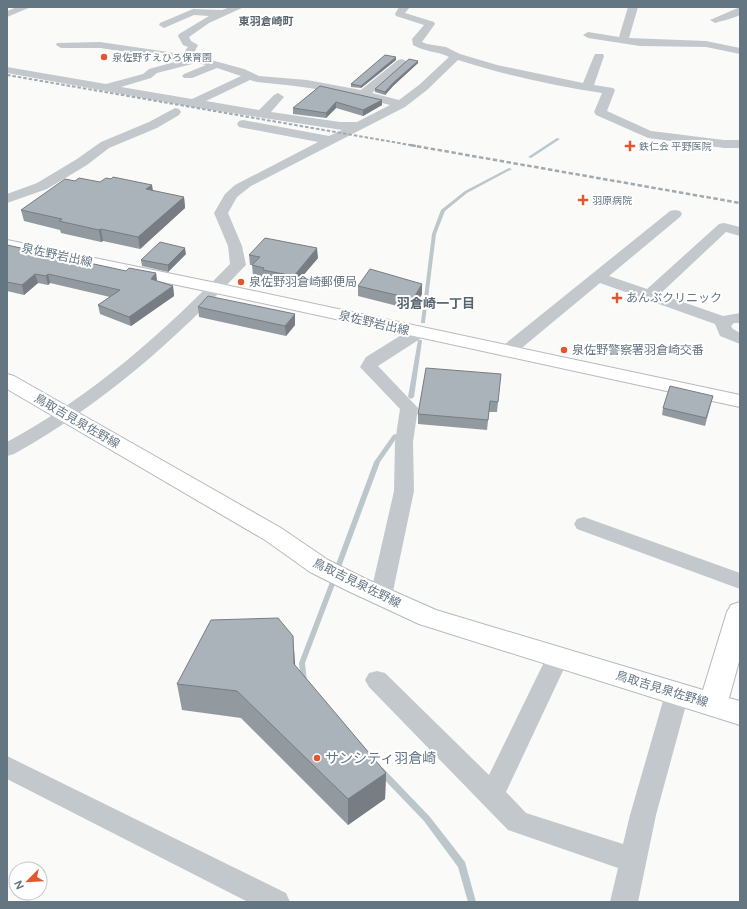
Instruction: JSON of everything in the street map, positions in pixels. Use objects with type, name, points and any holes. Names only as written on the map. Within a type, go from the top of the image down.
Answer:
[{"type":"main road","name":"泉佐野岩出線","points":[[7,245],[216,288],[417,333],[740,401]]},
{"type":"main road","name":"鳥取吉見泉佐野線","points":[[7,380],[66,416],[273,534],[319,566],[381,596],[428,617],[557,658],[740,713]]},
{"type":"main road","points":[[713,704],[740,612]]},
{"type":"street","points":[[8,14],[26,7]]},
{"type":"street","points":[[192,58],[187,53],[193,48],[193,45],[184,40],[183,36],[205,21],[239,7]]},
{"type":"street","points":[[405,7],[400,14],[430,24],[417,39],[417,43],[424,47],[442,50],[494,68],[564,84],[609,90],[600,112],[648,134],[724,144],[740,144]]},
{"type":"street","points":[[623,40],[632,7]]},
{"type":"street","points":[[164,25],[193,12],[224,14]]},
{"type":"street","points":[[715,20],[727,15],[738,14]]},
{"type":"street","points":[[588,35],[640,43],[706,44],[740,51]]},
{"type":"street","points":[[61,45],[100,46],[192,58],[240,71],[266,81],[291,82],[363,94],[399,104]]},
{"type":"street","points":[[7,450],[66,416],[128,370],[216,288],[238,265],[235,246],[221,213],[233,193],[269,171],[345,134],[356,126],[414,95],[456,56]]},
{"type":"street","points":[[588,86],[599,56]]},
{"type":"street","points":[[106,88],[147,76],[153,71],[181,65],[192,58]]},
{"type":"street","points":[[363,94],[402,62]]},
{"type":"street","points":[[174,72],[194,78],[217,64]]},
{"type":"street","points":[[7,70],[193,103],[262,114],[356,126]]},
{"type":"street","points":[[291,82],[304,70]]},
{"type":"street","points":[[193,103],[250,76]]},
{"type":"street","points":[[7,82],[213,118]]},
{"type":"street","points":[[262,114],[278,97]]},
{"type":"street","points":[[7,199],[42,186],[82,162],[105,145],[153,126],[175,112]]},
{"type":"street","points":[[228,121],[330,140]]},
{"type":"street","points":[[506,352],[675,214]]},
{"type":"street","points":[[649,295],[724,227],[740,232]]},
{"type":"street","points":[[598,277],[649,295],[733,320]]},
{"type":"street","points":[[733,320],[723,325],[726,332],[740,339]]},
{"type":"street","points":[[381,596],[404,490],[404,442],[409,408],[369,367],[372,361],[417,333]]},
{"type":"street","points":[[584,524],[740,581]]},
{"type":"street","points":[[492,795],[557,658]]},
{"type":"street","points":[[377,680],[517,822],[633,860]]},
{"type":"street","points":[[624,902],[643,815],[677,694]]},
{"type":"street","points":[[7,767],[276,902]]},
{"type":"building","points":[[385,55],[396,57],[361,86],[351,84]]},
{"type":"building","points":[[409,59],[418,61],[385,92],[375,89]]},
{"type":"building","points":[[320,86],[382,100],[363,110],[336,102],[326,113],[293,108]]},
{"type":"building","points":[[113,177],[152,185],[146,189],[184,197],[138,237],[59,221],[62,219],[21,210],[65,179],[75,181],[79,178],[100,182],[106,178],[111,179]]},
{"type":"building","points":[[265,238],[317,248],[294,276],[263,270],[264,268],[252,265],[260,257],[249,255]]},
{"type":"building","points":[[160,242],[185,248],[168,265],[141,260]]},
{"type":"building","points":[[7,245],[126,271],[129,268],[156,273],[151,279],[173,286],[129,317],[98,305],[120,290],[48,274],[46,276],[35,274],[22,285],[7,282]]},
{"type":"building","points":[[370,269],[422,284],[413,299],[358,286]]},
{"type":"building","points":[[208,296],[295,314],[285,326],[198,307]]},
{"type":"building","points":[[426,368],[501,374],[498,402],[490,401],[488,420],[418,414]]},
{"type":"building","points":[[670,386],[713,396],[706,418],[663,408]]},
{"type":"building","name":"サンシティ羽倉崎","points":[[278,618],[293,636],[294,664],[386,773],[348,799],[237,691],[177,684],[211,620]]},
{"type":"waterway","points":[[530,157],[558,139]]},
{"type":"waterway","points":[[423,322],[434,234],[443,210],[466,192],[510,169]]},
{"type":"waterway","points":[[411,397],[420,341]]},
{"type":"waterway","points":[[338,567],[377,462],[395,436]]},
{"type":"waterway","points":[[304,682],[302,663],[332,584]]},
{"type":"waterway","points":[[380,770],[427,819],[462,865],[472,902]]},
{"type":"railway","points":[[7,75],[416,146]]},
{"type":"railway","points":[[410,145],[740,203]]},
{"type":"place","name":"泉佐野すえひろ保育園","points":[[104,57]]},
{"type":"place","name":"鉄仁会 平野医院","points":[[630,146]]},
{"type":"place","name":"羽原病院","points":[[583,200]]},
{"type":"place","name":"泉佐野羽倉崎郵便局","points":[[241,282]]},
{"type":"place","name":"あんぶクリニック","points":[[617,298]]},
{"type":"place","name":"泉佐野警察署羽倉崎交番","points":[[564,350]]},
{"type":"place","name":"サンシティ羽倉崎","points":[[317,758]]},
{"type":"district","name":"東羽倉崎町","points":[[266,21]]},
{"type":"district","name":"羽倉崎一丁目","points":[[436,303]]}]
